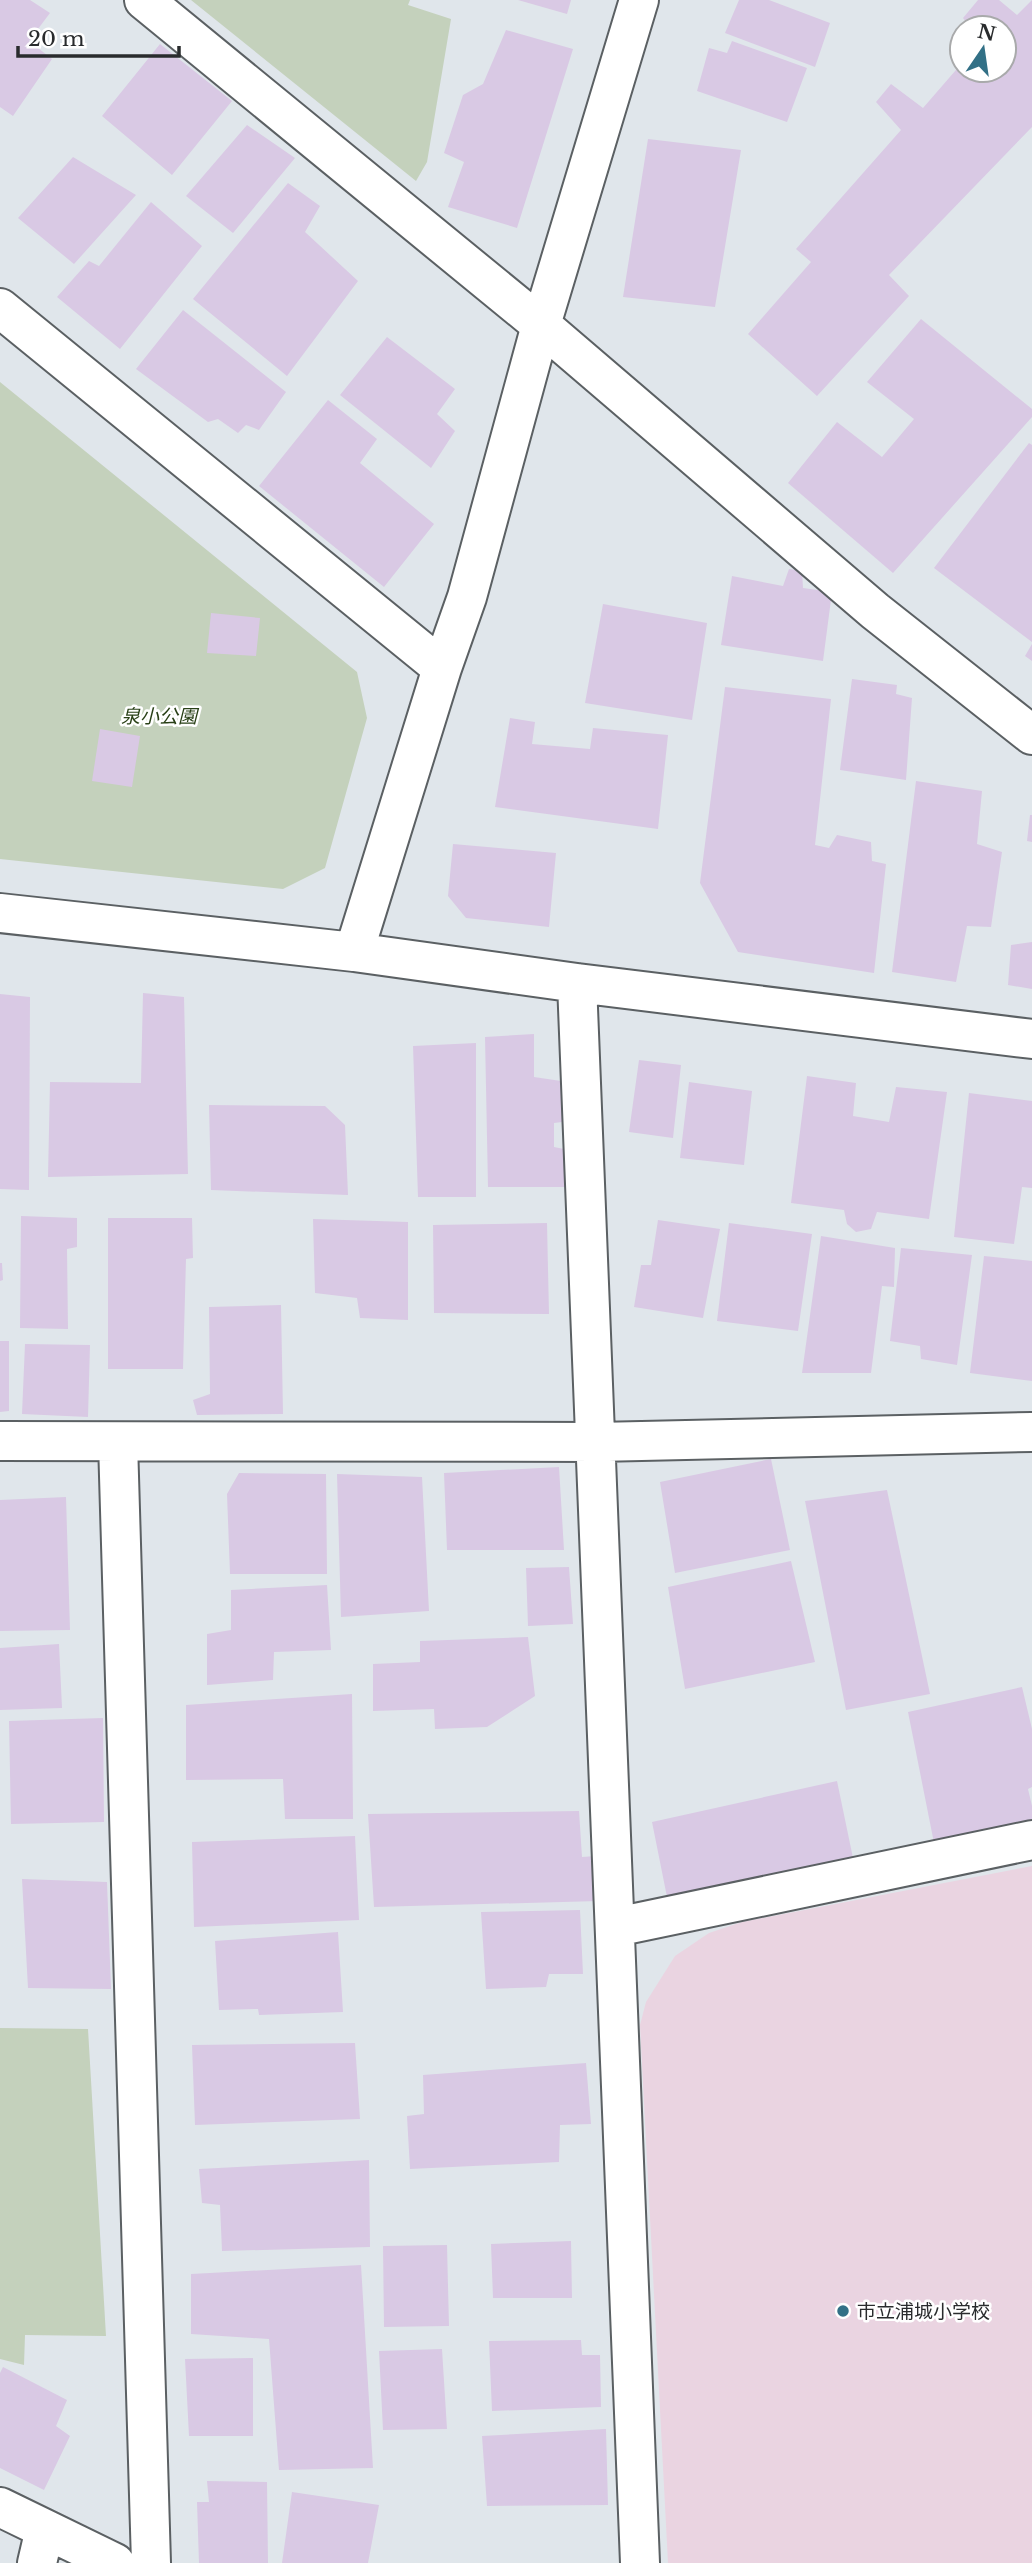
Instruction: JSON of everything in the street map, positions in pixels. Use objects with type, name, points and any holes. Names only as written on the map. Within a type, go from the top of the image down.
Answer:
[{"type":"street","points":[[144,0],[541,325],[875,611],[1032,735]]},
{"type":"street","points":[[354,952],[442,668],[467,597],[541,325],[639,0]]},
{"type":"street","points":[[0,308],[442,668]]},
{"type":"street","points":[[0,913],[354,952],[577,983],[1032,1039]]},
{"type":"street","points":[[577,983],[640,2563]]},
{"type":"street","points":[[0,1441],[597,1442],[1032,1432]]},
{"type":"street","points":[[118,1442],[151,2563]]},
{"type":"street","points":[[616,1927],[1032,1840]]},
{"type":"street","points":[[0,2507],[41,2546],[115,2563]]},
{"type":"shaded area","name":"市立浦城小学校","points":[[1032,1866],[1032,2563],[668,2563],[640,2025],[646,2002],[675,1956],[709,1933],[742,1922]]},
{"type":"green space","points":[[191,0],[410,0],[408,5],[451,19],[427,162],[416,181]]},
{"type":"green space","name":"泉小公園","points":[[0,382],[357,672],[367,718],[325,868],[283,889],[0,859]]},
{"type":"green space","points":[[0,2028],[88,2029],[106,2336],[25,2335],[24,2365],[0,2359]]},
{"type":"building","points":[[0,0],[30,0],[50,13],[29,41],[52,59],[13,116],[0,107]]},
{"type":"building","points":[[518,0],[571,0],[567,14]]},
{"type":"building","points":[[739,0],[769,0],[830,23],[815,67],[725,33]]},
{"type":"building","points":[[978,0],[999,0],[1016,14],[966,14]]},
{"type":"building","points":[[1032,0],[1032,127],[889,275],[909,296],[817,396],[748,334],[811,262],[796,249],[901,130],[876,102],[891,84],[923,108],[948,79],[948,84],[1018,84],[1018,14]]},
{"type":"building","points":[[506,30],[573,49],[517,228],[448,207],[464,162],[444,153],[463,95],[483,84]]},
{"type":"building","points":[[732,41],[807,68],[787,122],[697,91],[709,48],[727,53]]},
{"type":"building","points":[[160,44],[232,101],[172,175],[102,116]]},
{"type":"building","points":[[247,125],[295,158],[233,233],[186,196]]},
{"type":"building","points":[[648,139],[741,150],[715,307],[623,297]]},
{"type":"building","points":[[73,157],[136,195],[74,264],[18,218]]},
{"type":"building","points":[[288,183],[320,206],[305,232],[358,281],[287,376],[193,299]]},
{"type":"building","points":[[151,202],[202,246],[120,349],[57,297],[89,261],[99,266]]},
{"type":"building","points":[[183,310],[286,392],[259,430],[246,425],[238,433],[218,419],[208,422],[136,369]]},
{"type":"building","points":[[921,319],[1032,409],[1032,417],[893,573],[788,483],[837,422],[882,457],[914,419],[867,382]]},
{"type":"building","points":[[387,337],[455,389],[437,414],[455,431],[431,468],[340,395]]},
{"type":"building","points":[[328,400],[377,439],[360,463],[434,524],[384,587],[259,486]]},
{"type":"building","points":[[1029,443],[1032,445],[1032,642],[934,568]]},
{"type":"building","points":[[789,569],[802,571],[803,588],[832,592],[823,661],[721,645],[732,576],[783,586]]},
{"type":"building","points":[[603,604],[707,623],[692,720],[585,703]]},
{"type":"building","points":[[211,613],[260,618],[256,656],[207,653]]},
{"type":"building","points":[[1032,644],[1032,661],[1025,656]]},
{"type":"building","points":[[852,679],[897,685],[896,694],[912,698],[906,780],[840,770]]},
{"type":"building","points":[[725,687],[831,699],[815,845],[829,848],[837,835],[871,842],[872,861],[886,864],[874,973],[738,952],[700,883]]},
{"type":"building","points":[[510,718],[535,722],[532,744],[590,749],[593,728],[668,735],[658,829],[495,807]]},
{"type":"building","points":[[100,729],[140,736],[132,787],[92,781]]},
{"type":"building","points":[[916,781],[982,791],[977,844],[1002,852],[991,927],[967,926],[956,982],[892,972]]},
{"type":"building","points":[[1032,815],[1032,842],[1027,841]]},
{"type":"building","points":[[453,844],[556,853],[549,927],[466,918],[448,896]]},
{"type":"building","points":[[1032,942],[1032,989],[1008,985],[1011,945]]},
{"type":"building","points":[[143,993],[184,997],[188,1174],[48,1177],[50,1082],[141,1083]]},
{"type":"building","points":[[0,994],[30,997],[29,1190],[0,1189]]},
{"type":"building","points":[[534,1034],[534,1077],[561,1081],[562,1122],[554,1123],[554,1147],[564,1149],[565,1187],[488,1187],[485,1037]]},
{"type":"building","points":[[476,1043],[476,1197],[418,1197],[413,1046]]},
{"type":"building","points":[[639,1060],[681,1065],[673,1138],[629,1132]]},
{"type":"building","points":[[807,1076],[856,1083],[853,1116],[889,1122],[896,1087],[947,1092],[929,1219],[877,1212],[871,1229],[856,1232],[847,1224],[844,1210],[791,1203]]},
{"type":"building","points":[[689,1082],[752,1091],[744,1165],[680,1158]]},
{"type":"building","points":[[969,1093],[1032,1101],[1032,1188],[1022,1187],[1014,1244],[954,1237]]},
{"type":"building","points":[[209,1105],[325,1106],[345,1125],[348,1195],[211,1190]]},
{"type":"building","points":[[21,1216],[77,1218],[77,1247],[67,1249],[68,1329],[20,1328]]},
{"type":"building","points":[[108,1218],[192,1218],[193,1258],[186,1259],[183,1369],[108,1369]]},
{"type":"building","points":[[313,1219],[408,1222],[408,1320],[360,1318],[357,1298],[315,1293]]},
{"type":"building","points":[[658,1220],[720,1229],[703,1318],[634,1307],[641,1265],[651,1265]]},
{"type":"building","points":[[547,1223],[549,1314],[434,1313],[433,1225]]},
{"type":"building","points":[[729,1223],[812,1234],[798,1331],[717,1321]]},
{"type":"building","points":[[821,1236],[895,1248],[894,1287],[882,1286],[871,1373],[802,1373]]},
{"type":"building","points":[[901,1248],[972,1255],[957,1365],[921,1359],[920,1346],[890,1341]]},
{"type":"building","points":[[984,1256],[1032,1261],[1032,1381],[970,1373]]},
{"type":"building","points":[[0,1263],[3,1280],[0,1281]]},
{"type":"building","points":[[281,1305],[283,1414],[197,1415],[193,1400],[210,1394],[209,1307]]},
{"type":"building","points":[[0,1341],[9,1341],[9,1411],[0,1412]]},
{"type":"building","points":[[25,1344],[90,1345],[88,1417],[22,1414]]},
{"type":"building","points":[[771,1459],[790,1550],[675,1573],[660,1482]]},
{"type":"building","points":[[559,1467],[564,1550],[447,1550],[444,1473]]},
{"type":"building","points":[[239,1473],[326,1474],[327,1574],[230,1574],[227,1494]]},
{"type":"building","points":[[337,1474],[422,1477],[429,1611],[341,1617]]},
{"type":"building","points":[[887,1490],[930,1694],[846,1710],[805,1501]]},
{"type":"building","points":[[66,1497],[70,1630],[0,1631],[0,1500]]},
{"type":"building","points":[[791,1561],[815,1662],[685,1689],[668,1587]]},
{"type":"building","points":[[569,1567],[573,1624],[528,1626],[526,1568]]},
{"type":"building","points":[[327,1585],[331,1650],[274,1652],[273,1680],[207,1685],[207,1634],[231,1630],[231,1590]]},
{"type":"building","points":[[528,1637],[535,1696],[487,1727],[435,1729],[434,1709],[373,1711],[373,1664],[420,1662],[420,1641]]},
{"type":"building","points":[[59,1644],[62,1708],[0,1710],[0,1648]]},
{"type":"building","points":[[1022,1687],[1032,1729],[1032,1787],[1028,1789],[1032,1806],[1032,1829],[935,1848],[908,1712]]},
{"type":"building","points":[[352,1694],[353,1819],[285,1819],[283,1779],[186,1780],[186,1705]]},
{"type":"building","points":[[103,1718],[104,1822],[11,1824],[9,1721]]},
{"type":"building","points":[[837,1781],[853,1858],[667,1897],[652,1822]]},
{"type":"building","points":[[579,1811],[582,1857],[596,1856],[599,1901],[374,1907],[368,1814]]},
{"type":"building","points":[[355,1836],[359,1920],[194,1927],[192,1842]]},
{"type":"building","points":[[22,1879],[107,1882],[111,1989],[28,1988]]},
{"type":"building","points":[[580,1910],[583,1974],[549,1974],[546,1987],[486,1989],[481,1912]]},
{"type":"building","points":[[338,1932],[343,2012],[259,2015],[258,2009],[219,2010],[215,1941]]},
{"type":"building","points":[[355,2043],[360,2119],[195,2125],[192,2045]]},
{"type":"building","points":[[586,2063],[591,2124],[560,2125],[559,2162],[410,2169],[407,2116],[424,2114],[423,2075]]},
{"type":"building","points":[[369,2160],[370,2247],[222,2251],[220,2205],[202,2203],[199,2169]]},
{"type":"building","points":[[571,2241],[572,2298],[493,2298],[491,2244]]},
{"type":"building","points":[[447,2245],[449,2326],[384,2327],[383,2246]]},
{"type":"building","points":[[361,2265],[373,2468],[279,2470],[269,2339],[191,2334],[191,2274]]},
{"type":"building","points":[[581,2340],[582,2355],[600,2355],[601,2407],[492,2411],[489,2341]]},
{"type":"building","points":[[442,2349],[447,2429],[383,2430],[379,2351]]},
{"type":"building","points":[[253,2358],[253,2436],[189,2436],[185,2359]]},
{"type":"building","points":[[3,2367],[67,2400],[56,2426],[70,2436],[44,2490],[0,2468],[0,2373]]},
{"type":"building","points":[[606,2429],[608,2505],[487,2506],[482,2436]]},
{"type":"building","points":[[207,2481],[267,2482],[268,2563],[199,2563],[197,2502],[209,2502]]},
{"type":"building","points":[[292,2492],[379,2505],[368,2563],[282,2563]]},
{"type":"place","name":"市立浦城小学校","points":[[843,2311]]}]
